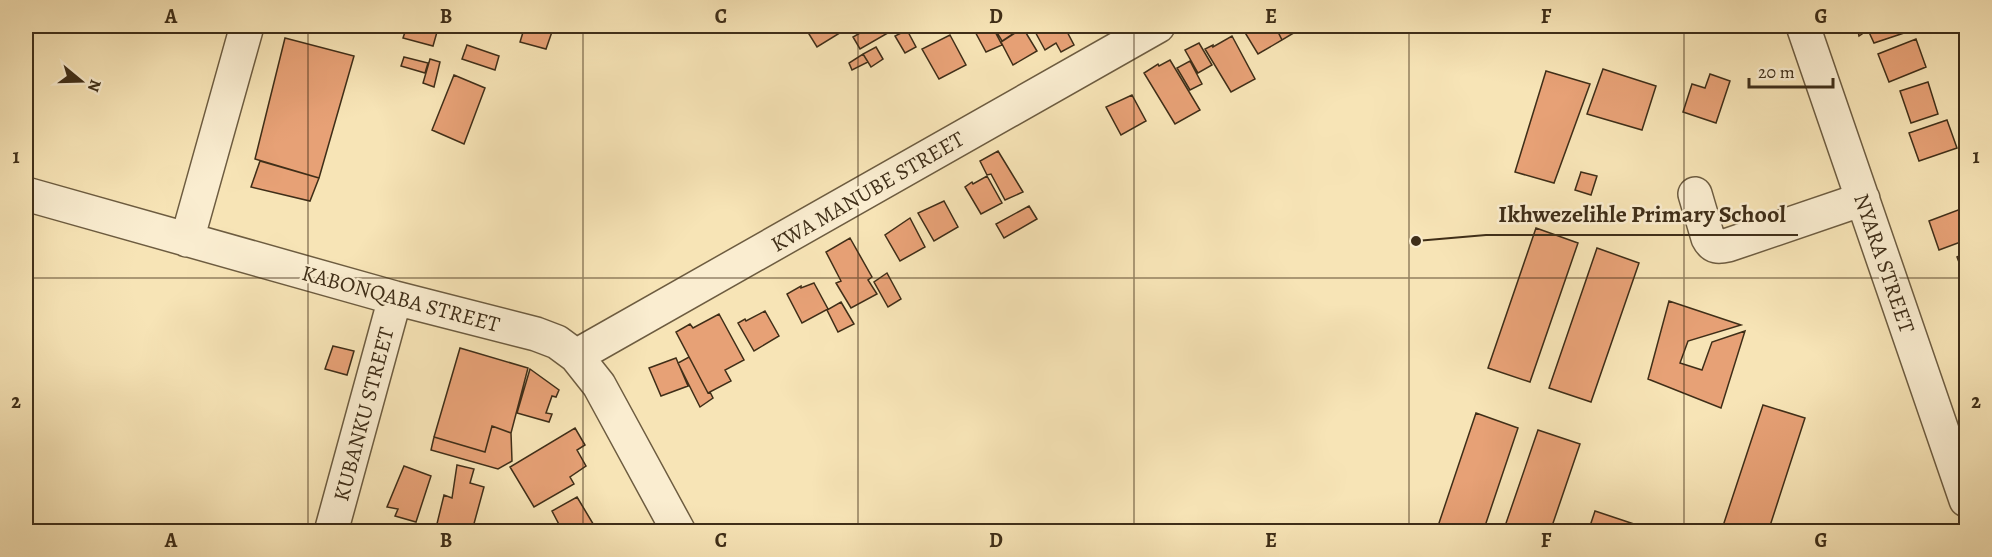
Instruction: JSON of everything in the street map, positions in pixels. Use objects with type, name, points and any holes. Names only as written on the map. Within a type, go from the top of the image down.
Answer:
[{"type":"street","points":[[187,240],[247,26]]},
{"type":"street","name":"KWA MANUBE STREET","points":[[576,356],[1158,26]]},
{"type":"street","name":"NYARA STREET","points":[[1803,26],[1966,500]]},
{"type":"street","name":"KABONQABA STREET","points":[[26,194],[395,298],[536,334],[557,342],[576,356],[599,385],[680,531]]},
{"type":"street","points":[[1695,194],[1708,238],[1712,245],[1721,247],[1863,199]]},
{"type":"street","name":"KUBANKU STREET","points":[[331,531],[395,298]]},
{"type":"building","points":[[407,26],[441,26],[433,46],[403,38]]},
{"type":"building","points":[[462,26],[493,26],[490,33]]},
{"type":"building","points":[[520,26],[554,26],[546,49],[520,42],[524,29]]},
{"type":"building","points":[[804,26],[840,26],[843,31],[817,47]]},
{"type":"building","points":[[872,26],[900,26],[860,49],[853,37]]},
{"type":"building","points":[[972,26],[992,26],[1002,45],[986,52]]},
{"type":"building","points":[[993,26],[1018,26],[1020,29],[1002,41]]},
{"type":"building","points":[[1032,26],[1064,26],[1074,45],[1061,52],[1056,43],[1045,50]]},
{"type":"building","points":[[1084,26],[1100,26],[1088,32]]},
{"type":"building","points":[[1241,26],[1275,26],[1282,40],[1258,54]]},
{"type":"building","points":[[1275,26],[1293,26],[1297,31],[1282,40]]},
{"type":"building","points":[[1857,26],[1925,26],[1874,43],[1868,30],[1859,36]]},
{"type":"building","points":[[1023,28],[1037,51],[1013,65],[1001,42]]},
{"type":"building","points":[[907,30],[916,47],[905,53],[895,36]]},
{"type":"building","points":[[950,35],[966,65],[939,79],[922,49]]},
{"type":"building","points":[[1232,36],[1255,79],[1231,92],[1205,49]]},
{"type":"building","points":[[285,38],[354,56],[319,178],[255,159]]},
{"type":"building","points":[[1916,39],[1926,67],[1889,82],[1878,54]]},
{"type":"building","points":[[1199,43],[1212,65],[1198,73],[1185,50]]},
{"type":"building","points":[[467,45],[499,56],[495,70],[462,59]]},
{"type":"building","points":[[876,47],[883,59],[871,67],[863,54]]},
{"type":"building","points":[[863,54],[868,62],[852,70],[849,63]]},
{"type":"building","points":[[404,57],[428,63],[425,73],[401,66]]},
{"type":"building","points":[[430,59],[440,62],[434,87],[423,83]]},
{"type":"building","points":[[1170,60],[1200,110],[1175,124],[1144,73]]},
{"type":"building","points":[[1190,61],[1202,84],[1190,90],[1177,68]]},
{"type":"building","points":[[1603,69],[1656,86],[1642,130],[1587,114]]},
{"type":"building","points":[[1546,71],[1590,84],[1554,183],[1515,172]]},
{"type":"building","points":[[1710,74],[1730,81],[1716,123],[1683,112],[1692,84],[1705,88]]},
{"type":"building","points":[[454,75],[485,88],[464,144],[432,130]]},
{"type":"building","points":[[1928,82],[1938,114],[1911,123],[1900,91]]},
{"type":"building","points":[[1132,95],[1146,121],[1121,135],[1106,107]]},
{"type":"building","points":[[1947,120],[1957,148],[1919,161],[1909,133]]},
{"type":"building","points":[[998,151],[1023,192],[1005,200],[991,174],[987,175],[980,161]]},
{"type":"building","points":[[260,161],[319,178],[310,201],[251,187]]},
{"type":"building","points":[[1581,172],[1597,176],[1591,195],[1575,190]]},
{"type":"building","points":[[987,176],[1002,203],[981,214],[965,187]]},
{"type":"building","points":[[944,201],[958,227],[934,241],[918,213]]},
{"type":"building","points":[[1029,206],[1037,219],[1004,238],[996,224]]},
{"type":"building","points":[[1966,207],[1966,240],[1939,250],[1929,221]]},
{"type":"building","points":[[910,218],[925,247],[900,261],[885,235]]},
{"type":"building","points":[[1536,228],[1578,243],[1530,382],[1488,368]]},
{"type":"building","points":[[850,238],[872,277],[868,280],[877,294],[851,308],[836,283],[841,281],[826,252]]},
{"type":"building","points":[[1597,248],[1639,263],[1591,402],[1549,388]]},
{"type":"building","points":[[1966,253],[1966,281],[1957,257]]},
{"type":"building","points":[[887,273],[901,299],[888,307],[874,282]]},
{"type":"building","points":[[814,283],[828,309],[802,323],[787,294],[801,286],[801,288]]},
{"type":"building","points":[[1669,301],[1741,325],[1688,341],[1680,363],[1702,370],[1712,342],[1745,331],[1721,408],[1648,379]]},
{"type":"building","points":[[841,302],[854,324],[838,332],[827,310]]},
{"type":"building","points":[[765,311],[779,336],[754,351],[738,323]]},
{"type":"building","points":[[719,314],[744,360],[725,370],[731,381],[708,393],[676,332],[690,324],[693,328]]},
{"type":"building","points":[[333,346],[354,351],[347,375],[325,369]]},
{"type":"building","points":[[460,348],[528,368],[511,433],[492,426],[485,452],[434,437]]},
{"type":"building","points":[[689,357],[713,398],[700,407],[678,363]]},
{"type":"building","points":[[676,358],[688,386],[661,396],[649,368]]},
{"type":"building","points":[[530,369],[559,390],[556,397],[552,396],[546,413],[552,414],[549,422],[517,413]]},
{"type":"building","points":[[1763,405],[1805,418],[1768,532],[1721,532]]},
{"type":"building","points":[[1476,413],[1518,428],[1483,532],[1436,532]]},
{"type":"building","points":[[492,426],[511,433],[512,461],[498,469],[431,450],[434,437],[485,452]]},
{"type":"building","points":[[575,428],[585,445],[577,450],[586,466],[570,477],[574,484],[534,507],[510,467]]},
{"type":"building","points":[[1538,430],[1580,444],[1550,532],[1503,532]]},
{"type":"building","points":[[457,465],[474,469],[470,483],[484,487],[472,531],[435,532],[444,495],[452,498]]},
{"type":"building","points":[[404,466],[431,476],[416,522],[395,516],[398,509],[387,507]]},
{"type":"building","points":[[577,497],[595,527],[586,532],[563,532],[552,511]]},
{"type":"building","points":[[1595,511],[1637,525],[1635,532],[1588,532]]},
{"type":"building","points":[[629,525],[632,532],[617,532]]},
{"type":"place","name":"Ikhwezelihle Primary School","points":[[1416,241]]}]
